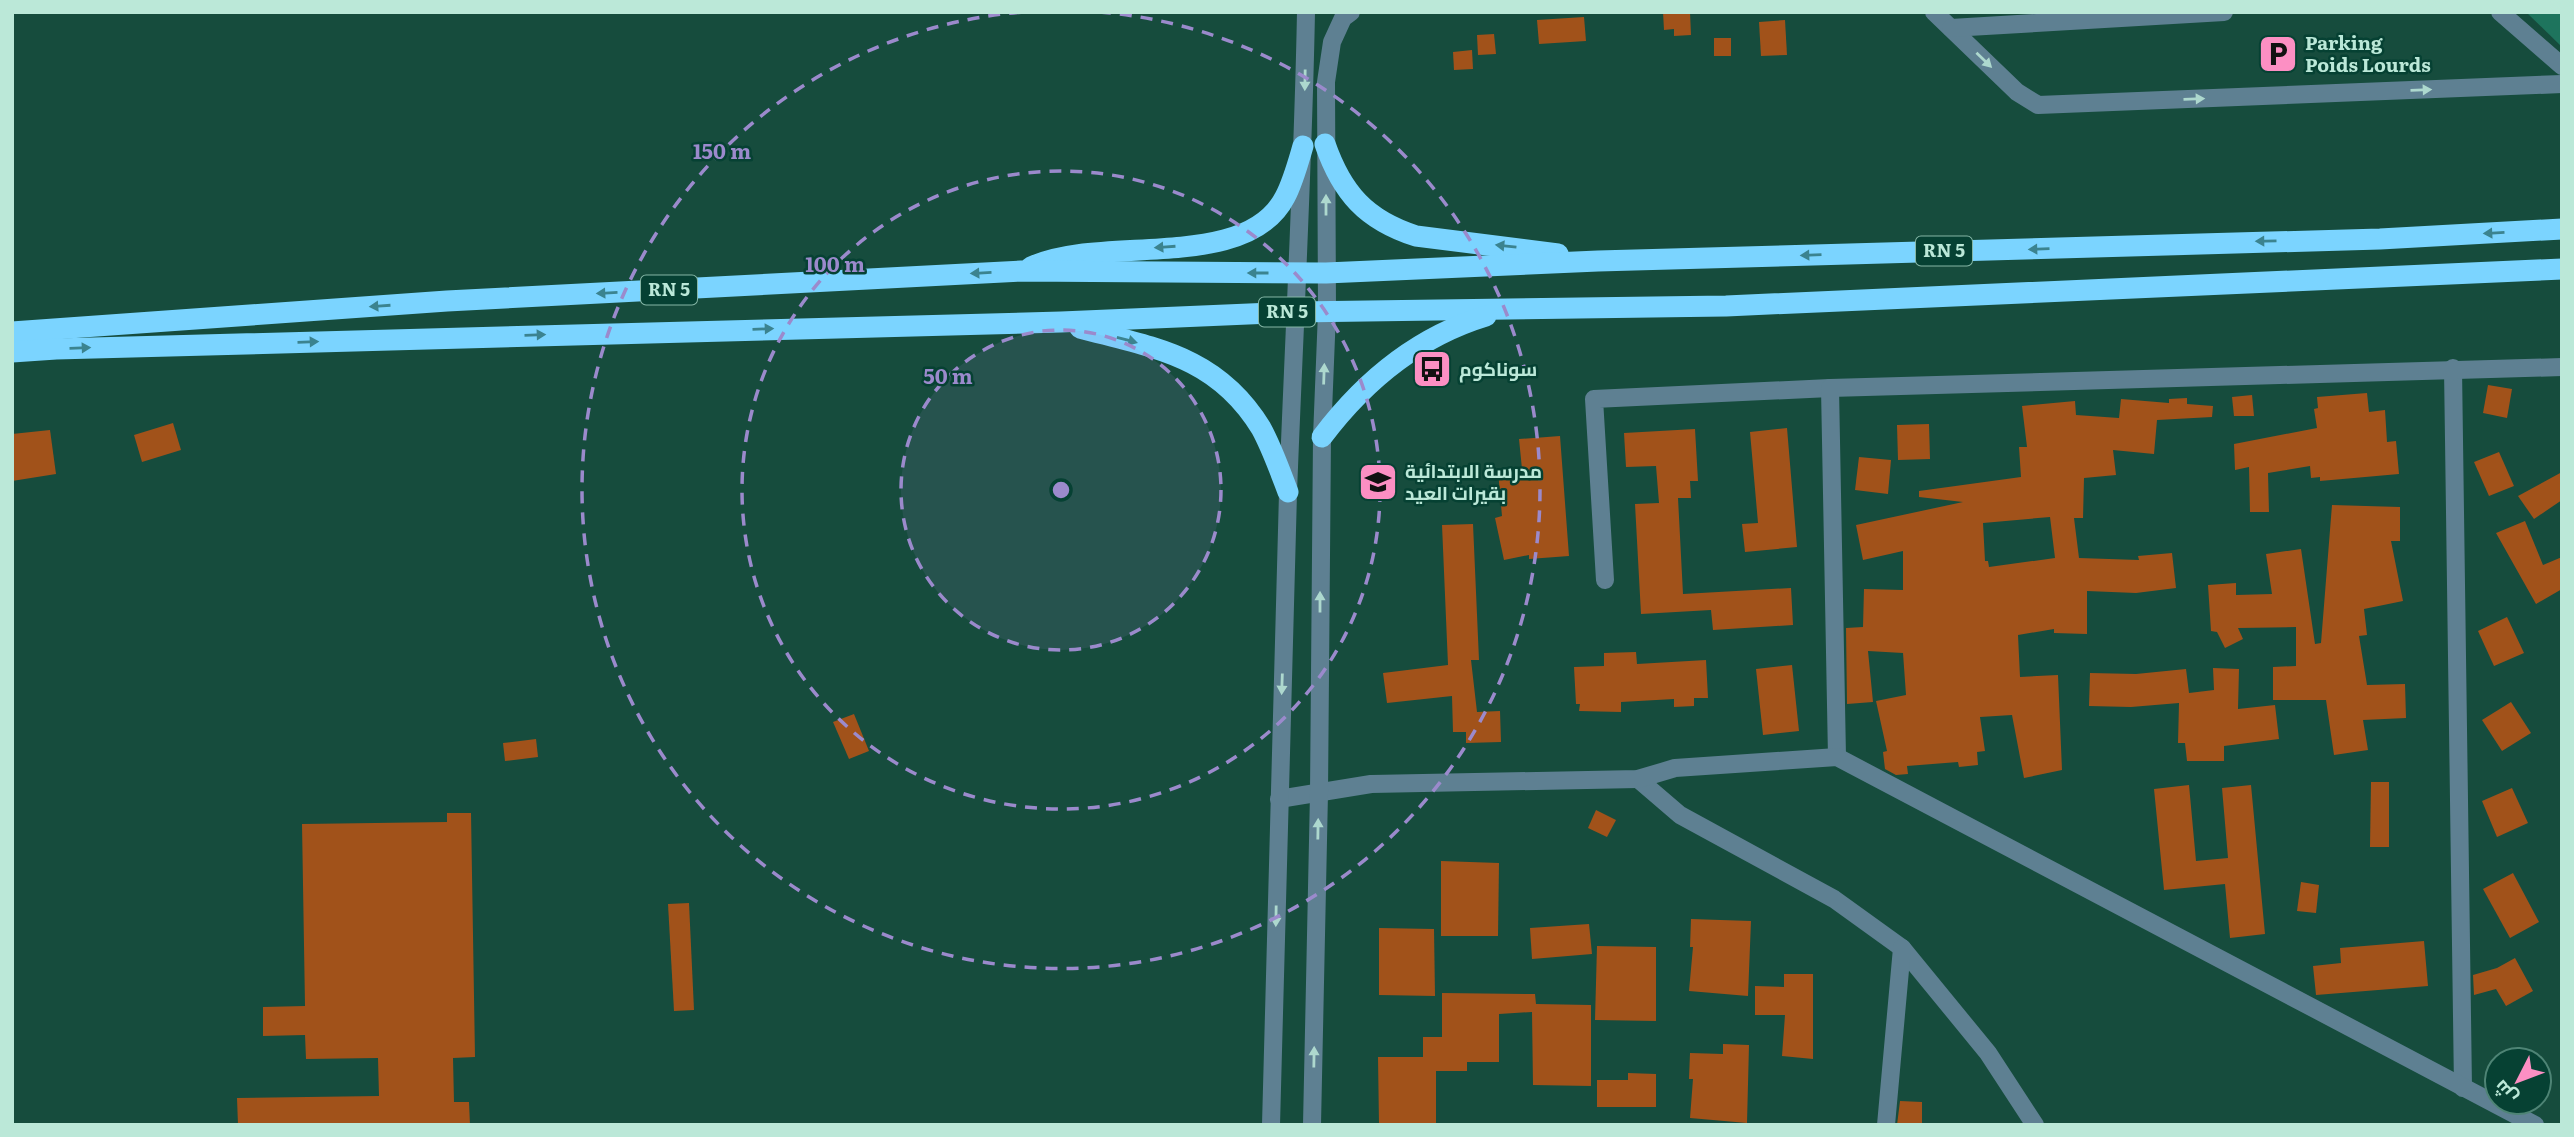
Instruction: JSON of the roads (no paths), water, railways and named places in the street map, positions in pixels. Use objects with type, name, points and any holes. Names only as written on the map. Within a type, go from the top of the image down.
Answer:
[{"type":"highway","points":[[1325,144],[1334,169],[1354,199],[1367,212],[1398,230],[1416,236],[1528,249],[1598,261]]},
{"type":"highway","points":[[1021,271],[1039,263],[1078,253],[1210,244],[1241,236],[1266,219],[1285,197],[1303,146]]},
{"type":"highway","name":"RN 5","points":[[12,332],[447,301],[1021,271],[1326,273],[1598,261],[2379,239],[2562,229]]},
{"type":"highway","name":"RN 5","points":[[12,352],[136,346],[1061,323],[1296,312],[1754,304],[2562,270]]},
{"type":"highway","points":[[1322,436],[1371,379],[1401,356],[1468,321],[1504,310]]},
{"type":"highway","points":[[1061,323],[1174,353],[1215,377],[1233,393],[1262,430],[1288,492]]},
{"type":"street","points":[[1272,1125],[1288,492],[1306,12]]},
{"type":"street","points":[[1312,1125],[1319,793],[1322,436],[1327,312],[1326,82],[1332,42],[1343,18],[1351,12]]},
{"type":"street","points":[[1934,12],[2017,92],[2038,105],[2562,84]]},
{"type":"street","points":[[1951,28],[2224,12]]},
{"type":"street","points":[[2500,12],[2562,66]]},
{"type":"street","points":[[1605,580],[1594,399],[1830,388],[2453,368],[2562,367]]},
{"type":"street","points":[[2453,368],[2463,1088]]},
{"type":"street","points":[[1830,388],[1837,757]]},
{"type":"street","points":[[1279,799],[1371,784],[1638,779],[1675,768],[1837,757],[2535,1125]]},
{"type":"street","points":[[1638,779],[1680,815],[1834,900],[1902,948],[1988,1053],[2035,1125]]},
{"type":"street","points":[[1886,1125],[1902,948]]},
{"type":"place","name":"Parking Poids Lourds","points":[[2278,54]]},
{"type":"place","name":"سوناكوم","points":[[1432,369]]},
{"type":"place","name":"مدرسة الابتدائية بقيرات العيد","points":[[1378,482]]}]
